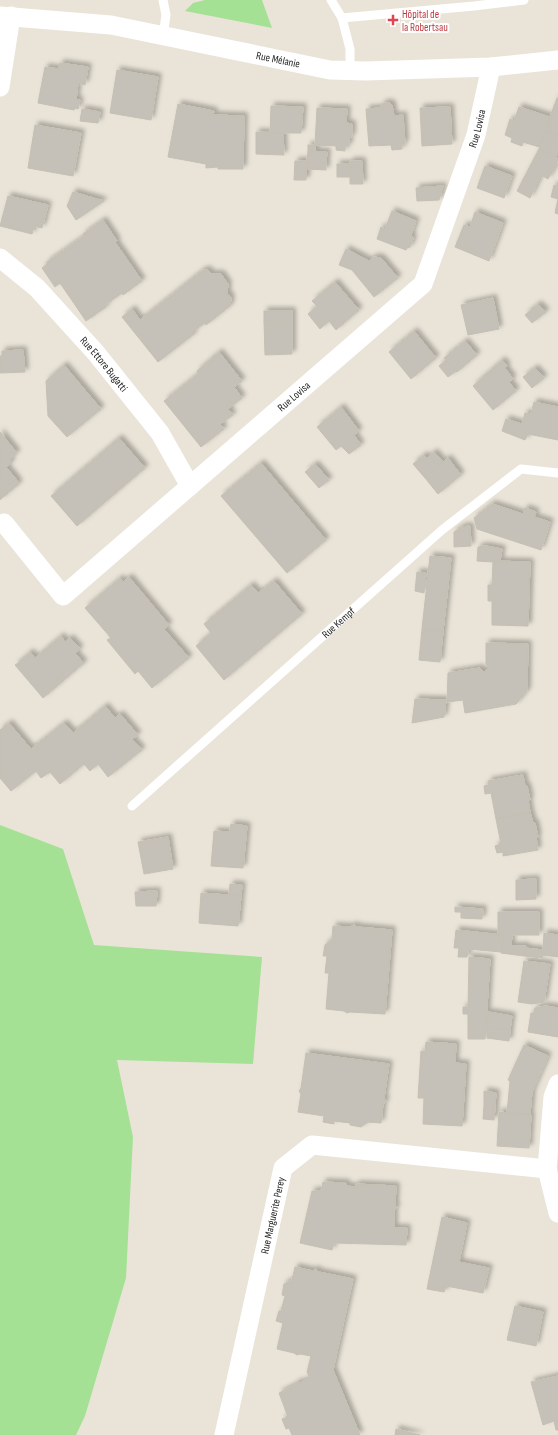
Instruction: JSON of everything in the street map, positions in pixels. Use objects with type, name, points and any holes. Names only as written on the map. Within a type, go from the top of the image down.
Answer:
[{"type":"street","name":"Rue Mélanie","points":[[5,16],[111,26],[330,70],[366,71],[491,67],[558,60]]},
{"type":"street","points":[[0,88],[5,16]]},
{"type":"street","name":"Rue Lovisa","points":[[4,523],[63,596],[423,284],[476,135],[491,67]]},
{"type":"street","name":"Rue Ettore Bugatti","points":[[0,258],[37,288],[96,353],[160,433],[190,486]]},
{"type":"street","points":[[558,1084],[553,1097],[547,1169],[558,1213]]},
{"type":"street","name":"Rue Marguerite Perey","points":[[224,1435],[283,1168],[312,1145],[547,1169]]},
{"type":"lane","points":[[163,0],[166,15],[163,36]]},
{"type":"lane","points":[[331,0],[342,18],[350,49],[350,71]]},
{"type":"lane","points":[[342,18],[524,0]]},
{"type":"lane","name":"Rue Kempf","points":[[132,806],[442,530],[522,469],[558,473]]},
{"type":"green space","points":[[205,0],[262,0],[272,28],[185,11],[193,3]]},
{"type":"green space","points":[[0,825],[63,849],[94,945],[262,957],[253,1064],[117,1060],[133,1137],[126,1278],[85,1416],[76,1435],[0,1435]]},
{"type":"building","points":[[60,63],[88,67],[85,85],[78,83],[76,100],[80,100],[78,109],[75,108],[74,110],[38,103],[45,67],[59,69]]},
{"type":"building","points":[[117,70],[158,77],[151,120],[110,113]]},
{"type":"building","points":[[557,98],[558,99],[558,136],[545,130]]},
{"type":"building","points":[[384,103],[390,103],[392,105],[394,116],[403,115],[405,144],[402,144],[402,149],[392,150],[391,145],[369,146],[366,109],[381,108],[381,105]]},
{"type":"building","points":[[178,104],[214,111],[213,115],[244,116],[243,169],[218,169],[218,167],[206,168],[206,164],[168,157]]},
{"type":"building","points":[[271,106],[303,107],[301,133],[270,133]]},
{"type":"building","points":[[450,107],[452,144],[422,146],[420,108]]},
{"type":"building","points":[[519,107],[550,117],[539,147],[523,142],[522,146],[511,142],[512,138],[505,135],[510,119],[514,121]]},
{"type":"building","points":[[317,108],[347,109],[346,123],[352,124],[352,137],[349,137],[349,146],[345,146],[345,151],[336,150],[336,146],[315,145]]},
{"type":"building","points":[[82,109],[100,112],[98,123],[80,121]]},
{"type":"building","points":[[35,125],[81,133],[73,176],[28,168]]},
{"type":"building","points":[[545,130],[558,136],[558,152],[556,157],[539,149]]},
{"type":"building","points":[[256,132],[283,133],[284,155],[256,154]]},
{"type":"building","points":[[308,145],[315,145],[315,151],[308,151]]},
{"type":"building","points":[[539,149],[558,158],[558,161],[548,179],[541,175],[530,198],[517,191]]},
{"type":"building","points":[[308,151],[327,152],[326,162],[307,162]]},
{"type":"building","points":[[295,161],[307,161],[306,180],[294,180]]},
{"type":"building","points":[[350,161],[362,161],[363,184],[350,184]]},
{"type":"building","points":[[307,162],[326,162],[326,170],[307,169]]},
{"type":"building","points":[[337,164],[350,164],[350,177],[337,177]]},
{"type":"building","points":[[485,166],[512,176],[504,198],[477,188]]},
{"type":"building","points":[[554,185],[558,186],[558,199],[551,197]]},
{"type":"building","points":[[443,186],[439,200],[417,201],[416,188]]},
{"type":"building","points":[[73,192],[104,201],[76,220],[67,206]]},
{"type":"building","points":[[8,196],[48,205],[42,228],[34,226],[32,234],[0,226]]},
{"type":"building","points":[[558,199],[558,214],[555,213]]},
{"type":"building","points":[[392,211],[416,221],[411,235],[413,238],[412,242],[410,247],[406,250],[377,239],[381,227],[385,229]]},
{"type":"building","points":[[475,212],[503,223],[489,261],[455,247],[464,225],[470,227]]},
{"type":"building","points":[[103,220],[117,241],[115,242],[142,281],[123,295],[122,293],[105,305],[106,307],[86,321],[60,283],[55,287],[42,268],[47,264],[47,262],[84,236],[83,234]]},
{"type":"building","points":[[346,249],[369,261],[374,257],[381,258],[398,278],[374,297],[352,270],[339,265]]},
{"type":"building","points":[[203,270],[208,270],[211,274],[221,274],[228,284],[227,293],[231,298],[230,306],[206,325],[205,323],[192,332],[194,334],[158,362],[122,317],[132,309],[140,320]]},
{"type":"building","points":[[335,282],[359,310],[336,330],[329,321],[320,329],[308,314],[317,306],[312,301]]},
{"type":"building","points":[[493,298],[499,329],[468,335],[461,305]]},
{"type":"building","points":[[538,304],[546,312],[532,323],[525,315]]},
{"type":"building","points":[[264,311],[292,311],[292,321],[264,321]]},
{"type":"building","points":[[264,321],[292,321],[292,354],[265,355]]},
{"type":"building","points":[[414,331],[436,358],[411,379],[389,352]]},
{"type":"building","points":[[465,341],[477,355],[457,372],[444,358]]},
{"type":"building","points":[[23,350],[25,372],[0,373],[0,356],[2,356],[2,351]]},
{"type":"building","points":[[219,352],[242,381],[234,387],[242,398],[228,409],[233,415],[220,424],[224,429],[201,447],[164,401],[198,374],[197,371]]},
{"type":"building","points":[[446,360],[456,371],[448,377],[439,366]]},
{"type":"building","points":[[502,360],[507,366],[505,368],[513,379],[509,382],[516,391],[493,410],[473,386]]},
{"type":"building","points":[[64,365],[101,409],[67,437],[48,416],[46,381]]},
{"type":"building","points":[[535,368],[544,378],[532,388],[523,377]]},
{"type":"building","points":[[534,402],[558,407],[558,440],[528,434],[525,440],[502,431],[506,419],[522,424],[525,413],[531,414]]},
{"type":"building","points":[[341,407],[359,431],[354,435],[361,445],[349,454],[341,446],[336,450],[317,427]]},
{"type":"building","points":[[0,432],[17,453],[9,460],[12,462],[6,467],[16,479],[4,489],[8,493],[0,500]]},
{"type":"building","points":[[119,438],[145,468],[77,526],[51,496]]},
{"type":"building","points":[[434,452],[443,462],[425,478],[413,464],[424,455],[427,458]]},
{"type":"building","points":[[448,458],[461,475],[438,494],[425,478]]},
{"type":"building","points":[[261,463],[326,540],[287,573],[221,496]]},
{"type":"building","points":[[315,464],[329,480],[319,488],[305,472]]},
{"type":"building","points":[[16,479],[19,484],[8,493],[4,489]]},
{"type":"building","points":[[492,504],[523,514],[525,508],[536,512],[534,517],[550,522],[541,550],[477,529],[474,518]]},
{"type":"building","points":[[470,526],[471,546],[454,547],[454,532],[462,527]]},
{"type":"building","points":[[486,546],[502,549],[500,561],[477,561],[478,547]]},
{"type":"building","points":[[430,556],[451,558],[443,631],[422,629]]},
{"type":"building","points":[[493,561],[530,562],[528,626],[492,625],[492,601],[488,601],[488,585],[492,585]]},
{"type":"building","points":[[417,572],[426,573],[424,593],[415,591]]},
{"type":"building","points":[[129,577],[169,625],[164,629],[189,658],[152,688],[138,671],[135,674],[107,640],[111,638],[85,608],[120,578],[123,582]]},
{"type":"building","points":[[274,581],[302,614],[224,680],[196,646],[211,633],[204,624],[251,585],[258,593]]},
{"type":"building","points":[[422,629],[443,631],[440,662],[419,660]]},
{"type":"building","points":[[61,636],[63,639],[52,649],[49,646]]},
{"type":"building","points":[[70,638],[80,649],[75,653],[80,659],[42,691],[18,663],[30,652],[35,658],[49,646],[52,649],[63,639],[65,642]]},
{"type":"building","points":[[486,643],[528,644],[527,691],[516,704],[465,713],[463,700],[447,702],[448,673],[480,668],[484,672],[489,667],[486,664]]},
{"type":"building","points":[[80,659],[84,663],[43,698],[15,665],[18,663],[42,691]]},
{"type":"building","points":[[415,699],[446,700],[444,717],[412,723]]},
{"type":"building","points":[[105,706],[115,718],[120,714],[138,735],[132,739],[142,750],[108,777],[98,764],[90,771],[84,764],[60,784],[50,772],[41,778],[36,771],[11,791],[0,778],[0,730],[9,723],[31,749],[64,723],[73,733]]},
{"type":"building","points":[[523,775],[530,800],[528,800],[530,812],[496,819],[491,793],[485,794],[484,786],[489,785],[488,781]]},
{"type":"building","points":[[530,812],[533,823],[535,823],[538,837],[536,837],[538,850],[503,856],[503,852],[497,853],[495,846],[501,844],[496,819]]},
{"type":"building","points":[[231,824],[247,826],[243,868],[211,866],[214,831],[230,832]]},
{"type":"building","points":[[168,837],[173,869],[144,874],[138,842]]},
{"type":"building","points":[[536,879],[536,899],[516,900],[516,880]]},
{"type":"building","points":[[230,884],[242,885],[241,896],[229,895]]},
{"type":"building","points":[[157,891],[156,906],[136,906],[135,892]]},
{"type":"building","points":[[201,893],[241,896],[238,926],[199,923]]},
{"type":"building","points":[[455,907],[483,909],[482,919],[461,918],[461,912],[455,912]]},
{"type":"building","points":[[498,912],[539,912],[539,935],[512,935],[511,946],[526,946],[524,956],[501,953],[503,935],[498,935]]},
{"type":"building","points":[[354,925],[357,927],[392,930],[385,1014],[347,1013],[344,1011],[326,1009],[329,973],[325,973],[327,956],[323,956],[325,945],[332,939],[333,926],[350,927]]},
{"type":"building","points":[[456,930],[503,935],[501,952],[468,949],[467,957],[458,957],[459,948],[454,948]]},
{"type":"building","points":[[544,933],[558,935],[558,957],[543,955],[542,958],[524,956],[525,948],[543,950]]},
{"type":"building","points":[[469,957],[490,959],[485,1039],[468,1039],[468,1014],[463,1014],[463,1007],[468,1007]]},
{"type":"building","points":[[524,961],[550,964],[544,1002],[532,1004],[518,1002]]},
{"type":"building","points":[[546,1006],[558,1008],[558,1037],[528,1032],[531,1013],[534,1013],[535,1008]]},
{"type":"building","points":[[488,1012],[512,1016],[510,1030],[487,1027]]},
{"type":"building","points":[[487,1027],[510,1030],[509,1041],[487,1038]]},
{"type":"building","points":[[426,1042],[456,1044],[455,1063],[466,1064],[462,1126],[423,1124],[424,1098],[418,1098],[421,1051],[425,1052]]},
{"type":"building","points":[[524,1045],[548,1056],[532,1092],[530,1114],[507,1113],[510,1081],[508,1080]]},
{"type":"building","points":[[306,1053],[389,1064],[384,1098],[386,1102],[383,1104],[381,1123],[368,1122],[361,1127],[350,1125],[350,1123],[334,1121],[334,1124],[323,1122],[324,1116],[298,1112],[301,1094],[299,1091],[301,1088]]},
{"type":"building","points":[[484,1091],[496,1093],[495,1106],[484,1105]]},
{"type":"building","points":[[484,1105],[495,1106],[494,1120],[483,1119]]},
{"type":"building","points":[[499,1112],[531,1115],[529,1148],[497,1146]]},
{"type":"building","points":[[323,1182],[346,1183],[346,1186],[356,1187],[356,1184],[396,1186],[395,1205],[397,1208],[394,1210],[394,1228],[407,1228],[406,1245],[334,1243],[332,1250],[300,1243],[312,1191],[321,1191]]},
{"type":"building","points":[[442,1217],[467,1223],[459,1262],[489,1268],[483,1293],[446,1286],[444,1292],[427,1289]]},
{"type":"building","points":[[295,1267],[313,1271],[316,1269],[319,1272],[353,1279],[333,1370],[360,1435],[292,1435],[289,1428],[286,1429],[282,1419],[288,1417],[279,1393],[295,1385],[297,1382],[300,1383],[310,1378],[307,1372],[311,1356],[300,1354],[297,1355],[277,1349],[283,1323],[276,1321],[279,1311],[281,1311],[285,1296],[282,1295],[284,1284],[292,1280]]},
{"type":"building","points":[[515,1306],[543,1312],[536,1346],[507,1340]]},
{"type":"building","points":[[558,1376],[558,1430],[556,1430],[554,1421],[543,1425],[531,1382]]},
{"type":"building","points":[[396,1429],[420,1435],[395,1435]]},
{"type":"place","name":"Hôpital de la Robertsau","points":[[393,20]]}]
